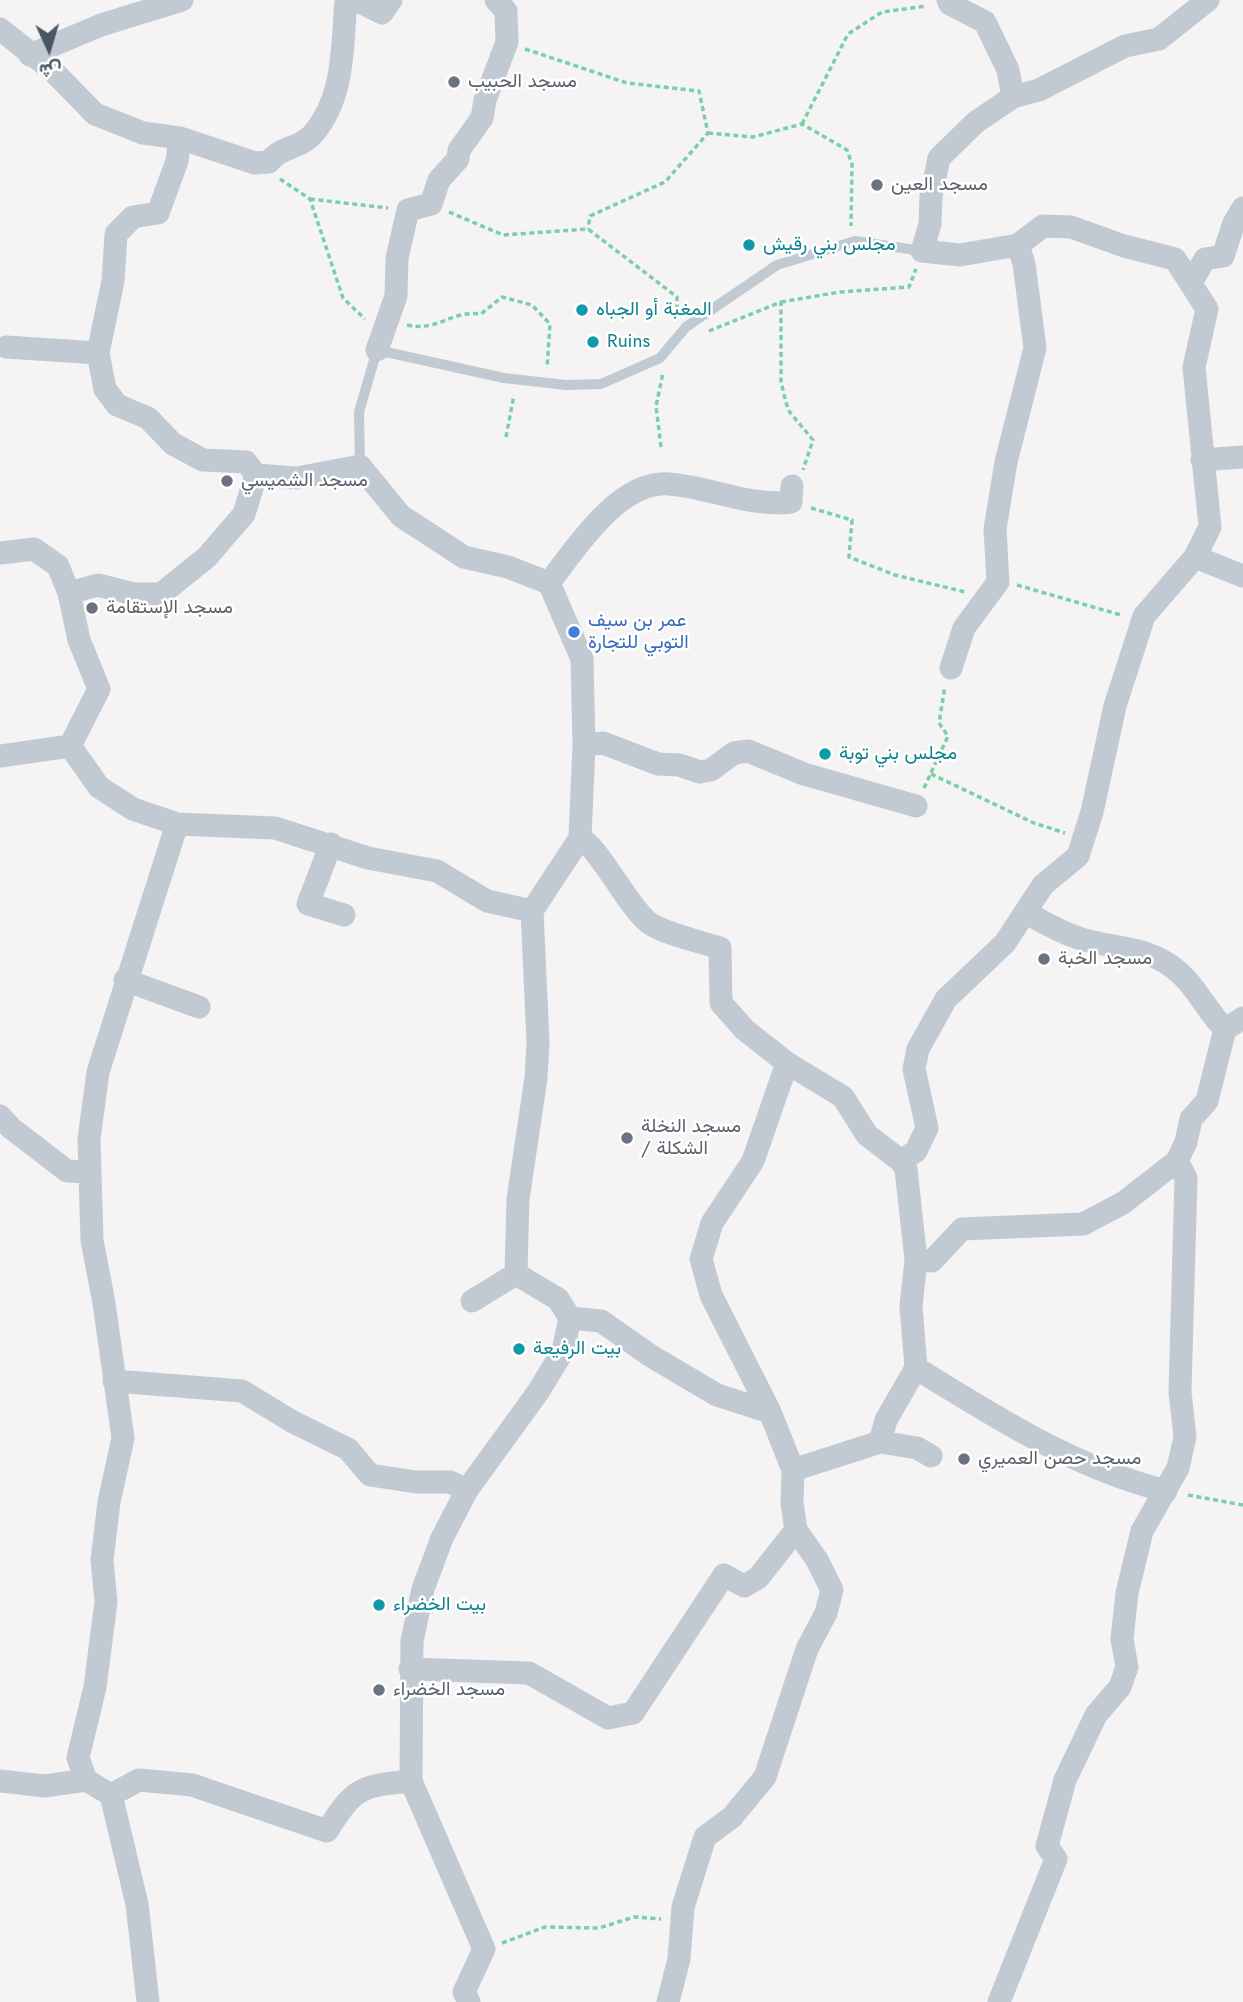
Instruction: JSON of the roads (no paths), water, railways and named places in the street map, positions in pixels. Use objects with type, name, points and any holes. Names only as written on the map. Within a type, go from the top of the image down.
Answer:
[{"type":"street","points":[[30,55],[101,25],[182,0]]},
{"type":"street","points":[[0,29],[52,71],[95,114],[143,133],[180,138],[255,163],[269,162],[277,151],[298,145],[312,135],[338,93],[346,0]]},
{"type":"street","points":[[356,0],[382,13],[391,0]]},
{"type":"street","points":[[382,335],[396,296],[397,258],[408,210],[431,204],[439,180],[458,159],[460,150],[482,118],[485,100],[507,43],[506,11],[496,0]]},
{"type":"street","points":[[901,1161],[916,1151],[927,1128],[914,1069],[918,1049],[946,999],[1005,943],[1043,885],[1078,856],[1115,706],[1144,617],[1195,557],[1210,527],[1194,367],[1207,309],[1192,281],[1175,259],[1124,246],[1071,227],[1043,226],[1018,245],[960,255],[922,251],[930,224],[930,196],[939,158],[976,122],[1013,97],[1039,90],[1125,46],[1158,39],[1208,0]]},
{"type":"street","points":[[949,2],[985,22],[1008,70],[1013,97]]},
{"type":"street","points":[[180,138],[177,161],[158,214],[132,217],[116,234],[113,281],[98,353],[105,389],[117,405],[148,418],[173,444],[202,460],[246,462],[256,475],[297,478],[360,466],[401,516],[464,557],[508,567],[549,583],[582,659],[584,745],[580,838],[531,911],[538,1042],[536,1079],[518,1199],[516,1274]]},
{"type":"street","points":[[1192,281],[1205,259],[1223,256],[1234,223],[1243,208]]},
{"type":"street","points":[[951,668],[964,628],[991,589],[995,529],[1006,462],[1034,348],[1024,264],[1018,245]]},
{"type":"street","points":[[6,347],[98,353]]},
{"type":"street","points":[[1202,460],[1243,457]]},
{"type":"street","points":[[69,593],[99,585],[134,594],[161,594],[207,557],[244,514],[256,475]]},
{"type":"street","points":[[549,583],[592,529],[627,494],[667,484],[730,498],[777,503],[791,494]]},
{"type":"street","points":[[0,554],[34,549],[58,566],[69,593],[79,639],[99,689],[70,746]]},
{"type":"street","points":[[1195,557],[1243,576]]},
{"type":"street","points":[[584,745],[603,743],[658,764],[679,765],[699,772],[712,769],[734,754],[748,751],[804,774],[916,806]]},
{"type":"street","points":[[0,756],[70,746]]},
{"type":"street","points":[[70,746],[99,787],[133,809],[177,824],[275,828],[368,858],[437,870],[487,901],[531,911]]},
{"type":"street","points":[[148,2002],[137,1904],[111,1795],[86,1780],[78,1758],[95,1686],[106,1602],[102,1560],[109,1502],[123,1438],[92,1240],[88,1172],[98,1072],[125,979],[177,824]]},
{"type":"street","points":[[580,838],[589,842],[606,871],[649,924],[720,948],[721,1003],[745,1030],[787,1063],[843,1097],[867,1135],[901,1161],[906,1169],[916,1260],[911,1306],[916,1368],[886,1420],[880,1442]]},
{"type":"street","points":[[331,844],[308,904],[344,915]]},
{"type":"street","points":[[916,1260],[932,1261],[962,1229],[1083,1224],[1123,1203],[1177,1161],[1186,1142],[1191,1119],[1207,1101],[1234,1023],[1212,1017],[1204,999],[1171,965],[1142,950],[1082,939],[1027,913]]},
{"type":"street","points":[[125,979],[199,1007]]},
{"type":"street","points":[[668,2002],[679,1959],[681,1921],[705,1837],[732,1817],[765,1777],[807,1649],[826,1613],[832,1590],[817,1560],[796,1530],[792,1503],[793,1470],[769,1412],[711,1295],[701,1259],[712,1223],[753,1161],[787,1063]]},
{"type":"street","points":[[0,1116],[10,1128],[67,1171],[88,1172]]},
{"type":"street","points":[[999,2002],[1056,1859],[1047,1846],[1065,1780],[1096,1715],[1120,1687],[1127,1667],[1122,1639],[1127,1593],[1142,1531],[1178,1468],[1185,1437],[1180,1392],[1186,1178],[1177,1161]]},
{"type":"street","points":[[472,1301],[516,1274]]},
{"type":"street","points":[[469,2002],[464,1992],[484,1950],[411,1781],[414,1718],[410,1669],[423,1589],[442,1538],[467,1490],[538,1392],[563,1350],[570,1318],[558,1299],[516,1274]]},
{"type":"street","points":[[570,1318],[600,1321],[651,1356],[717,1395],[769,1412]]},
{"type":"street","points":[[916,1368],[1007,1424],[1122,1480],[1166,1491]]},
{"type":"street","points":[[114,1381],[242,1391],[293,1422],[348,1449],[370,1475],[416,1482],[450,1482],[467,1490]]},
{"type":"street","points":[[793,1470],[880,1442],[917,1448],[931,1456]]},
{"type":"street","points":[[410,1669],[529,1673],[608,1718],[633,1713],[724,1575],[744,1586],[758,1578],[796,1530]]},
{"type":"street","points":[[0,1781],[45,1786],[86,1780]]},
{"type":"street","points":[[111,1795],[139,1780],[192,1785],[327,1831],[346,1801],[368,1785],[411,1781]]},
{"type":"lane","points":[[360,466],[359,412],[382,335],[516,380],[600,384],[628,375],[660,358],[693,323],[777,265],[855,241],[922,251]]},
{"type":"place","name":"مسجد الحبيب","points":[[454,82]]},
{"type":"place","name":"مسجد العين","points":[[877,185]]},
{"type":"place","name":"مجلس بني رقيش","points":[[749,245]]},
{"type":"place","name":"المغبة أو الجباه","points":[[582,310]]},
{"type":"place","name":"Ruins","points":[[593,342]]},
{"type":"place","name":"مسجد الشميسي","points":[[227,481]]},
{"type":"place","name":"مسجد الإستقامة","points":[[92,608]]},
{"type":"place","name":"عمر بن سيف التوبي للتجارة","points":[[574,632]]},
{"type":"place","name":"مجلس بني توبة","points":[[825,754]]},
{"type":"place","name":"مسجد الخبة","points":[[1044,959]]},
{"type":"place","name":"مسجد النخلة / الشكلة","points":[[627,1138]]},
{"type":"place","name":"بيت الرفيعة","points":[[519,1349]]},
{"type":"place","name":"مسجد حصن العميري","points":[[964,1459]]},
{"type":"place","name":"بيت الخضراء","points":[[379,1605]]},
{"type":"place","name":"مسجد الخضراء","points":[[379,1690]]}]
